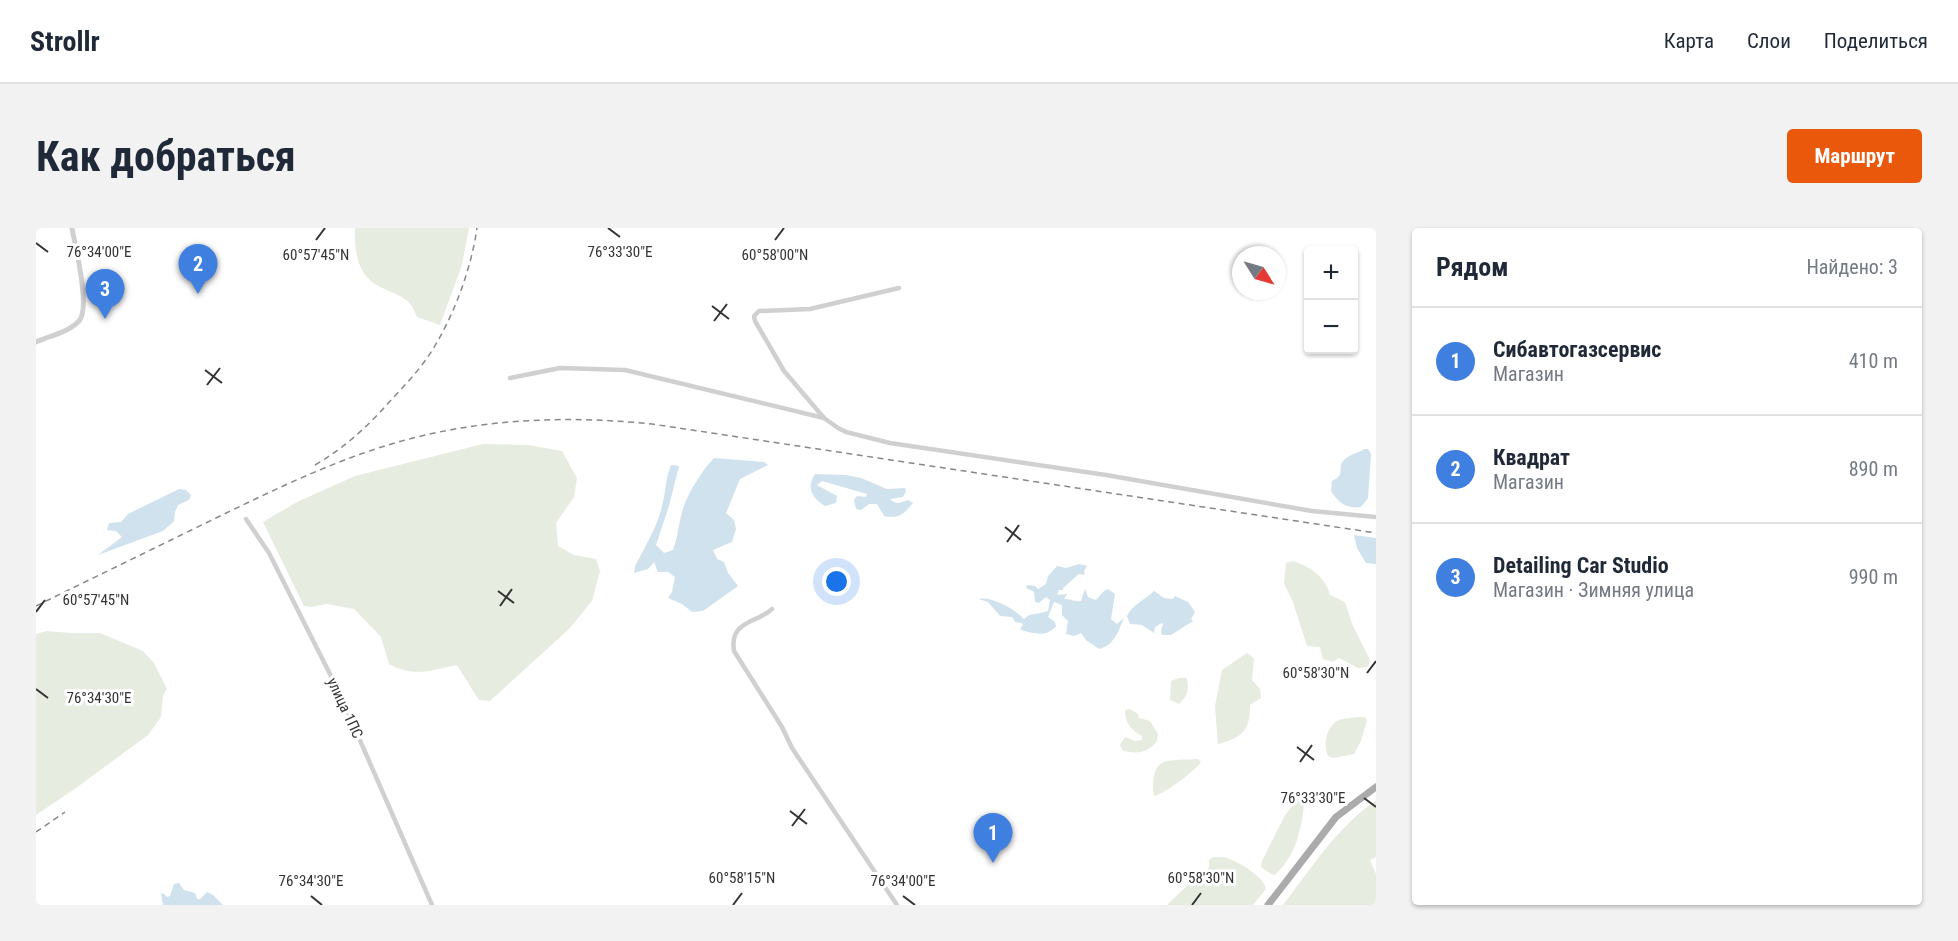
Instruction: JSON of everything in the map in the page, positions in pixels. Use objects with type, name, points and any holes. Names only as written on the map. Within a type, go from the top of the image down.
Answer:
[{"type":"main road","points":[[1268,905],[1336,817],[1376,787]]},
{"type":"street","points":[[36,342],[75,324],[83,315],[72,228]]},
{"type":"street","points":[[899,288],[810,309],[756,313],[755,321],[784,371],[824,418],[846,432],[890,443],[1106,475],[1312,511],[1376,517]]},
{"type":"street","points":[[510,378],[560,368],[625,370],[824,418]]},
{"type":"street","name":"улица 1ПС","points":[[246,519],[269,553],[338,690],[432,905]]},
{"type":"street","points":[[772,609],[768,614],[754,618],[737,632],[733,637],[734,651],[782,727],[792,748],[897,905]]},
{"type":"shaded area","points":[[355,228],[469,228],[462,265],[440,325],[417,317],[411,305],[402,297],[370,280],[362,270],[356,253]]},
{"type":"shaded area","points":[[483,444],[528,445],[562,451],[577,478],[574,497],[556,523],[558,546],[574,555],[596,559],[600,571],[592,601],[569,629],[490,701],[479,700],[457,665],[415,672],[389,664],[381,637],[354,609],[327,604],[304,606],[263,522],[297,502],[355,476]]},
{"type":"shaded area","points":[[1293,561],[1316,573],[1325,583],[1330,595],[1345,602],[1352,624],[1370,660],[1368,667],[1358,668],[1339,658],[1333,662],[1323,659],[1320,647],[1307,646],[1293,602],[1284,583],[1286,563]]},
{"type":"shaded area","points":[[47,631],[100,633],[143,651],[154,663],[167,689],[163,695],[161,717],[148,735],[36,815],[36,634]]},
{"type":"shaded area","points":[[1247,653],[1254,658],[1252,680],[1260,689],[1261,698],[1250,705],[1249,721],[1243,732],[1234,739],[1218,744],[1215,706],[1222,670]]},
{"type":"shaded area","points":[[1187,678],[1188,686],[1186,695],[1179,704],[1170,700],[1171,681]]},
{"type":"shaded area","points":[[1130,709],[1138,714],[1139,718],[1150,721],[1158,734],[1154,745],[1142,752],[1123,751],[1120,745],[1125,737],[1135,741],[1142,740],[1142,736],[1127,722],[1125,710]]},
{"type":"shaded area","points":[[1365,717],[1367,720],[1361,741],[1354,754],[1333,758],[1328,756],[1326,741],[1331,727],[1339,720]]},
{"type":"shaded area","points":[[1198,759],[1201,762],[1193,771],[1172,787],[1154,796],[1154,777],[1160,764],[1171,760]]},
{"type":"shaded area","points":[[1300,795],[1305,798],[1294,849],[1283,867],[1275,875],[1271,874],[1261,867],[1262,861],[1284,817]]},
{"type":"shaded area","points":[[1376,800],[1376,857],[1370,860],[1376,874],[1376,905],[1283,905],[1337,836]]},
{"type":"shaded area","points":[[1213,857],[1235,861],[1261,879],[1266,889],[1253,905],[1167,905],[1194,879],[1203,876],[1209,867],[1209,860]]},
{"type":"water","points":[[1368,449],[1371,454],[1368,498],[1361,507],[1347,506],[1340,502],[1331,491],[1332,481],[1339,476],[1343,461]]},
{"type":"water","points":[[714,458],[764,462],[768,465],[740,479],[726,513],[734,520],[736,529],[732,542],[713,550],[717,559],[724,562],[728,573],[738,586],[703,611],[692,612],[682,604],[668,598],[672,592],[675,577],[668,572],[658,572],[654,562],[648,569],[634,573],[635,566],[657,521],[671,465],[679,466],[656,545],[664,553],[673,550],[687,498]]},
{"type":"water","points":[[815,474],[846,475],[861,478],[887,489],[905,488],[903,497],[890,499],[896,503],[908,500],[913,503],[901,515],[884,516],[877,504],[869,504],[861,510],[856,509],[854,500],[857,496],[866,497],[867,494],[822,481],[817,485],[837,496],[836,503],[825,506],[812,492],[811,484]]},
{"type":"water","points":[[179,489],[186,490],[191,495],[189,500],[178,505],[174,521],[163,531],[98,555],[122,537],[116,531],[107,530],[109,523],[121,522],[128,514]]},
{"type":"water","points":[[1354,535],[1376,538],[1376,564],[1366,563],[1357,548]]},
{"type":"water","points":[[1079,564],[1087,566],[1084,571],[1085,575],[1079,574],[1063,590],[1059,590],[1057,595],[1067,594],[1064,599],[1081,601],[1085,589],[1088,597],[1096,600],[1108,589],[1115,594],[1111,619],[1117,624],[1124,618],[1112,641],[1099,649],[1086,640],[1081,633],[1074,636],[1066,634],[1068,621],[1062,615],[1062,605],[1054,602],[1048,617],[1055,622],[1056,627],[1044,634],[1020,629],[1022,623],[1015,622],[1012,617],[1000,616],[988,602],[979,599],[1003,605],[1024,619],[1029,615],[1048,611],[1050,600],[1046,597],[1039,603],[1035,602],[1034,592],[1026,588],[1027,585],[1038,589],[1046,584],[1048,576],[1057,566],[1066,568]]},
{"type":"water","points":[[1154,591],[1164,598],[1173,599],[1175,596],[1188,602],[1195,612],[1191,619],[1193,621],[1171,635],[1162,635],[1162,623],[1155,627],[1154,633],[1142,625],[1130,624],[1127,616],[1129,612]]},
{"type":"water","points":[[179,883],[184,890],[195,893],[197,899],[207,892],[223,905],[163,905],[161,894],[170,896],[174,884]]},
{"type":"railway","points":[[315,465],[337,451],[366,427],[429,356],[448,321],[461,290],[471,259],[477,228]]},
{"type":"railway","points":[[36,606],[268,493],[341,461],[417,437],[476,426],[534,420],[593,420],[652,424],[1376,533]]},
{"type":"railway","points":[[36,832],[65,812]]},
{"type":"place","name":"Квадрат","points":[[198,294]]},
{"type":"place","name":"Detailing Car Studio","points":[[105,319]]},
{"type":"place","name":"Сибавтогазсервис","points":[[993,863]]}]
